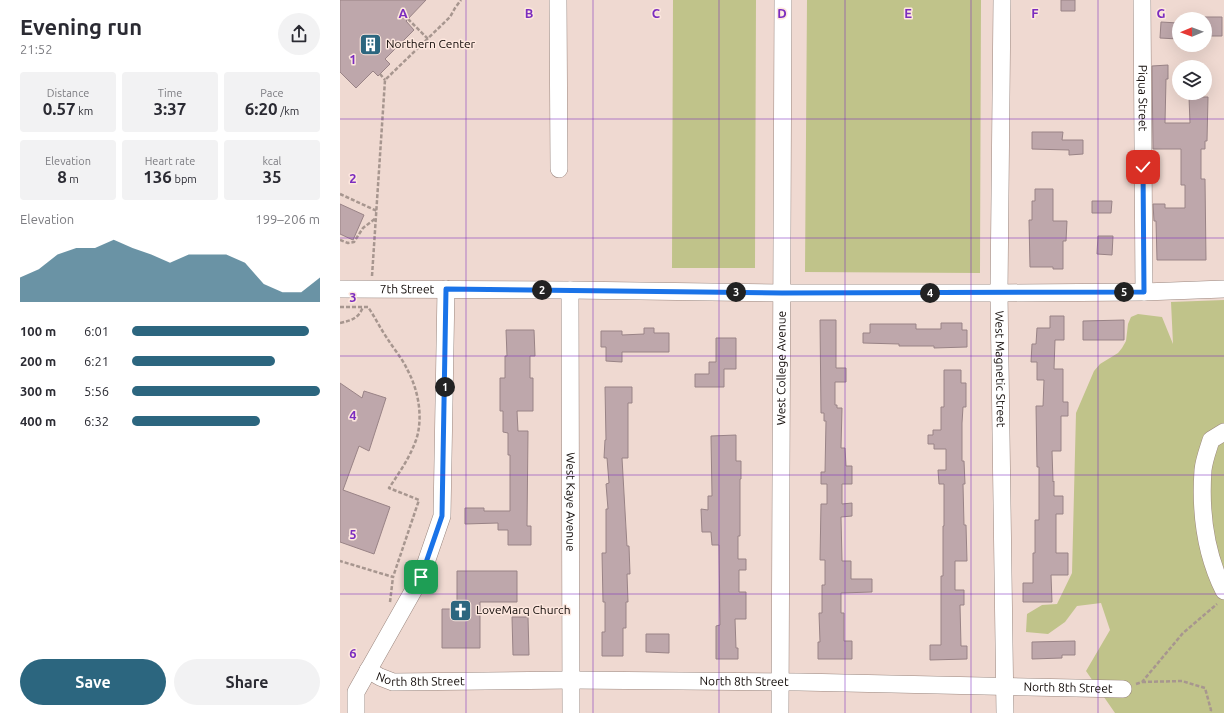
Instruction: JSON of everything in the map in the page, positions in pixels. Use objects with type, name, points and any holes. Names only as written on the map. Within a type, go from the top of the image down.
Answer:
[{"type":"street","points":[[558,0],[559,169]]},
{"type":"street","name":"West College Avenue","points":[[780,713],[783,0]]},
{"type":"street","name":"West Magnetic Street","points":[[1002,0],[999,293],[1005,713]]},
{"type":"street","name":"Piqua Street","points":[[1142,0],[1144,292]]},
{"type":"street","name":"7th Street","points":[[340,289],[782,293],[999,293],[1224,290]]},
{"type":"street","points":[[356,713],[356,692],[421,577],[442,516],[446,289]]},
{"type":"street","name":"West Kaye Avenue","points":[[570,290],[571,713]]},
{"type":"street","points":[[1221,597],[1220,582],[1206,543],[1203,514],[1204,469],[1210,440],[1224,432]]},
{"type":"street","name":"North 8th Street","points":[[368,670],[380,678],[393,682],[571,680],[781,682],[1123,689]]},
{"type":"path","points":[[372,276],[385,80],[450,17],[461,0]]},
{"type":"path","points":[[408,19],[428,38]]},
{"type":"path","points":[[380,74],[385,80]]},
{"type":"path","points":[[340,194],[377,211]]},
{"type":"path","points":[[340,240],[348,243],[354,242],[363,228],[376,218]]},
{"type":"path","points":[[340,307],[368,307],[387,339],[407,368],[415,388],[419,413],[417,436],[409,455],[389,488],[419,500],[393,577],[340,561]]},
{"type":"path","points":[[340,323],[356,317],[360,314],[363,307]]},
{"type":"path","points":[[1142,682],[1183,632],[1221,597]]},
{"type":"path","points":[[1123,689],[1142,682],[1182,681],[1205,688],[1211,710],[1210,713]]},
{"type":"green space","points":[[673,0],[756,0],[755,268],[672,268]]},
{"type":"green space","points":[[807,0],[981,0],[980,273],[805,272]]},
{"type":"green space","points":[[1224,300],[1224,713],[1115,713],[1086,671],[1110,630],[1101,603],[1077,606],[1065,622],[1048,634],[1026,632],[1027,614],[1042,605],[1057,604],[1072,573],[1076,413],[1094,371],[1100,364],[1118,353],[1122,348],[1126,341],[1128,324],[1131,317],[1138,314],[1162,317],[1173,344],[1171,302]]},
{"type":"building","name":"Northern Center","points":[[340,0],[426,0],[406,21],[414,30],[385,59],[390,64],[378,76],[373,71],[356,88],[340,72]]},
{"type":"building","points":[[1061,0],[1075,0],[1075,11],[1061,11]]},
{"type":"building","points":[[1212,17],[1222,17],[1222,36],[1212,36]]},
{"type":"building","points":[[1161,22],[1172,23],[1172,39],[1160,38]]},
{"type":"building","points":[[1168,65],[1168,79],[1166,79],[1165,123],[1190,123],[1189,100],[1208,100],[1207,141],[1205,141],[1205,149],[1201,149],[1201,179],[1205,179],[1206,260],[1157,260],[1156,221],[1154,221],[1153,204],[1165,204],[1165,208],[1185,208],[1185,185],[1181,185],[1181,149],[1153,149],[1152,66]]},
{"type":"building","points":[[1032,132],[1063,132],[1062,140],[1083,140],[1083,154],[1069,155],[1069,150],[1032,149]]},
{"type":"building","points":[[1035,189],[1053,189],[1053,221],[1067,221],[1066,241],[1063,241],[1063,269],[1053,269],[1053,267],[1030,267],[1029,220],[1032,220],[1032,201],[1035,201]]},
{"type":"building","points":[[1092,201],[1112,201],[1111,213],[1092,213]]},
{"type":"building","points":[[340,204],[364,215],[353,240],[340,234]]},
{"type":"building","points":[[1098,236],[1113,236],[1112,255],[1097,254]]},
{"type":"building","points":[[1050,316],[1064,316],[1064,340],[1055,340],[1054,369],[1063,369],[1063,402],[1068,402],[1068,416],[1061,416],[1061,451],[1052,451],[1054,496],[1063,496],[1063,514],[1056,514],[1056,553],[1068,553],[1068,575],[1051,575],[1052,602],[1023,602],[1023,583],[1033,583],[1035,520],[1039,520],[1039,467],[1037,467],[1036,406],[1043,406],[1044,380],[1037,380],[1037,362],[1031,362],[1032,344],[1036,344],[1037,328],[1050,328]]},
{"type":"building","points":[[820,320],[836,320],[836,368],[846,368],[846,382],[835,382],[835,405],[837,405],[837,408],[842,408],[841,448],[845,448],[846,466],[852,466],[852,484],[842,484],[842,504],[852,503],[852,516],[841,517],[842,561],[851,561],[851,579],[872,579],[872,592],[841,593],[841,613],[844,613],[844,641],[852,641],[852,659],[818,659],[818,642],[820,642],[819,613],[822,613],[822,585],[825,585],[825,560],[820,560],[821,504],[827,504],[827,484],[821,484],[821,472],[825,472],[826,421],[824,421],[824,413],[821,413]]},
{"type":"building","points":[[1124,320],[1124,340],[1083,340],[1083,321]]},
{"type":"building","points":[[941,323],[962,323],[962,330],[967,330],[967,347],[934,348],[934,346],[899,346],[899,344],[863,343],[863,333],[870,333],[870,324],[916,324],[916,329],[941,329]]},
{"type":"building","points":[[644,328],[654,328],[654,333],[669,333],[669,352],[622,352],[622,362],[606,361],[606,347],[601,347],[601,331],[622,331],[622,335],[644,334]]},
{"type":"building","points":[[506,330],[534,330],[535,356],[530,356],[530,378],[533,378],[533,411],[517,411],[518,431],[528,431],[527,526],[531,526],[531,545],[508,545],[508,530],[498,530],[498,523],[465,524],[465,508],[484,508],[484,511],[510,511],[510,455],[508,455],[508,433],[503,432],[503,411],[500,411],[500,378],[505,378],[505,356],[507,356]]},
{"type":"building","points":[[716,338],[736,338],[736,369],[724,369],[724,387],[695,387],[695,374],[709,374],[709,362],[716,362]]},
{"type":"building","points":[[944,370],[961,370],[961,383],[966,383],[966,407],[963,407],[962,423],[962,461],[964,461],[964,525],[966,525],[967,561],[955,561],[955,590],[964,590],[964,605],[960,605],[961,646],[967,646],[967,659],[930,660],[930,645],[941,645],[941,576],[943,576],[944,484],[939,484],[938,470],[946,470],[946,449],[934,449],[934,444],[928,444],[928,435],[933,435],[933,430],[941,430],[941,407],[944,407]]},
{"type":"building","points":[[340,383],[362,398],[364,391],[386,398],[369,451],[359,446],[343,490],[390,507],[374,554],[340,542]]},
{"type":"building","points":[[605,387],[632,387],[632,403],[628,403],[628,458],[622,458],[630,574],[627,574],[628,602],[626,602],[626,628],[623,628],[623,656],[602,656],[602,632],[605,632],[605,602],[603,602],[602,553],[606,553],[606,509],[608,509],[606,484],[609,483],[607,458],[604,458],[606,440]]},
{"type":"building","points":[[736,435],[736,461],[741,461],[740,536],[738,536],[738,559],[746,559],[746,570],[739,570],[739,592],[746,592],[746,619],[735,619],[738,659],[716,659],[716,626],[720,625],[719,545],[712,545],[711,532],[702,532],[701,509],[708,510],[708,496],[712,496],[711,436]]},
{"type":"building","name":"LoveMarq Church","points":[[457,571],[517,571],[517,602],[480,602],[480,648],[442,648],[442,609],[457,609]]},
{"type":"building","points":[[512,617],[528,617],[529,655],[513,655]]},
{"type":"building","points":[[646,634],[669,634],[669,653],[646,652]]},
{"type":"building","points":[[1075,641],[1075,655],[1062,655],[1062,658],[1032,659],[1032,642]]},
{"type":"place","name":"Northern Center","points":[[370,44]]},
{"type":"place","name":"LoveMarq Church","points":[[460,610]]},
{"type":"route","points":[[421,577],[442,516],[446,289],[782,293],[1144,292],[1143,167]]}]
